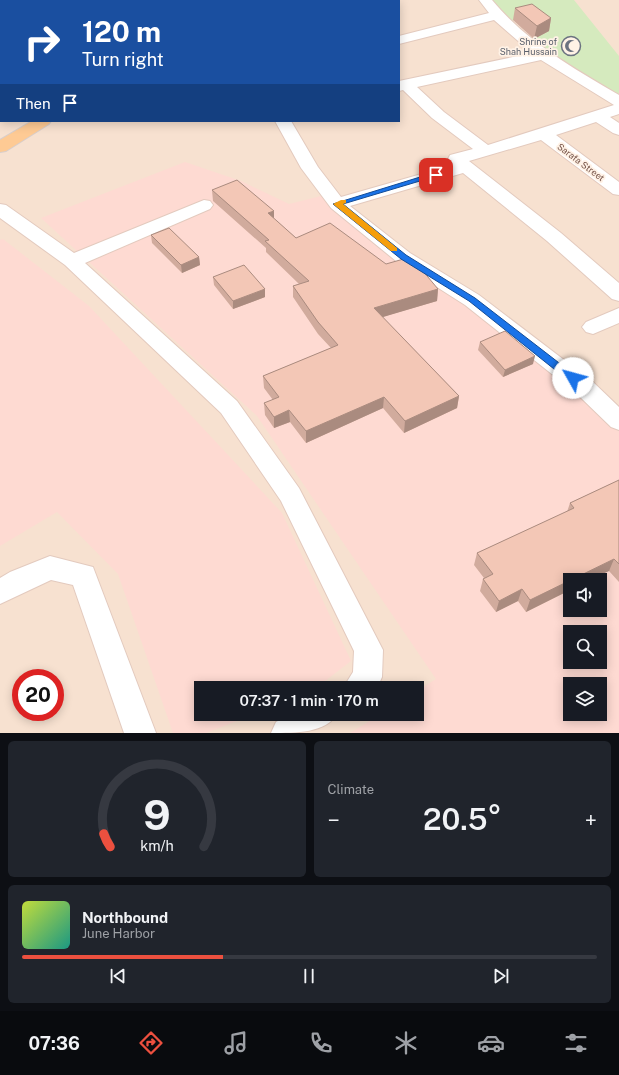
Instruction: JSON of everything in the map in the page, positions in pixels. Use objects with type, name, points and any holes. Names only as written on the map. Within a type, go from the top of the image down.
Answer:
[{"type":"main road","points":[[0,147],[41,122]]},
{"type":"street","points":[[485,0],[496,15],[543,55],[619,102]]},
{"type":"street","points":[[400,40],[496,15]]},
{"type":"street","points":[[403,86],[543,55]]},
{"type":"street","points":[[403,86],[438,115],[485,150]]},
{"type":"street","points":[[619,109],[544,134],[456,159],[464,167],[554,238],[619,294]]},
{"type":"street","points":[[598,116],[619,130]]},
{"type":"street","points":[[284,122],[310,168],[337,204],[403,257],[472,300],[585,388],[619,421]]},
{"type":"street","name":"Sarafa Street","points":[[544,134],[619,190]]},
{"type":"street","points":[[337,204],[464,167]]},
{"type":"street","points":[[72,261],[204,205]]},
{"type":"street","points":[[0,209],[72,261],[229,407],[290,495],[369,650],[368,677],[364,681]]},
{"type":"street","points":[[593,327],[619,315]]},
{"type":"street","points":[[0,592],[20,580],[50,568],[82,575],[140,733]]},
{"type":"street","points":[[287,733],[309,721]]},
{"type":"shaded area","points":[[400,0],[619,0],[619,733],[0,733],[0,122],[400,122]]},
{"type":"shaded area","points":[[185,162],[241,181],[289,204],[329,194],[619,419],[619,733],[350,733],[370,721],[424,721],[424,687],[436,679],[257,416],[41,218]]},
{"type":"shaded area","points":[[3,239],[89,306],[282,513],[351,661],[325,681],[194,681],[194,721],[237,721],[206,733],[173,733],[118,574],[57,512],[0,546],[0,240]]},
{"type":"green space","name":"Shrine of Shah Hussain","points":[[485,0],[574,0],[619,56],[619,97],[543,55],[527,35],[533,39],[542,34],[529,17],[505,22]]},
{"type":"building","points":[[532,4],[551,18],[537,26],[515,8]]},
{"type":"building","points":[[237,180],[274,211],[268,213],[296,238],[330,223],[386,264],[407,258],[417,264],[438,289],[374,308],[459,396],[405,421],[384,397],[306,431],[289,410],[274,417],[264,403],[279,397],[263,376],[338,345],[318,322],[293,286],[309,281],[265,241],[269,240],[212,190]]},
{"type":"building","points":[[169,228],[199,257],[181,265],[151,235]]},
{"type":"building","points":[[244,265],[265,289],[233,301],[213,277]]},
{"type":"building","points":[[505,331],[535,356],[505,370],[480,342]]},
{"type":"building","points":[[619,480],[619,564],[614,559],[585,573],[563,573],[563,584],[530,600],[522,589],[499,601],[483,579],[493,574],[477,553],[574,508],[570,503]]},
{"type":"slow traffic","points":[[343,202],[337,204],[394,249]]},
{"type":"place","name":"Shrine of Shah Hussain","points":[[571,46]]},
{"type":"route","points":[[436,175],[337,204],[403,257],[472,300],[573,378]]}]
